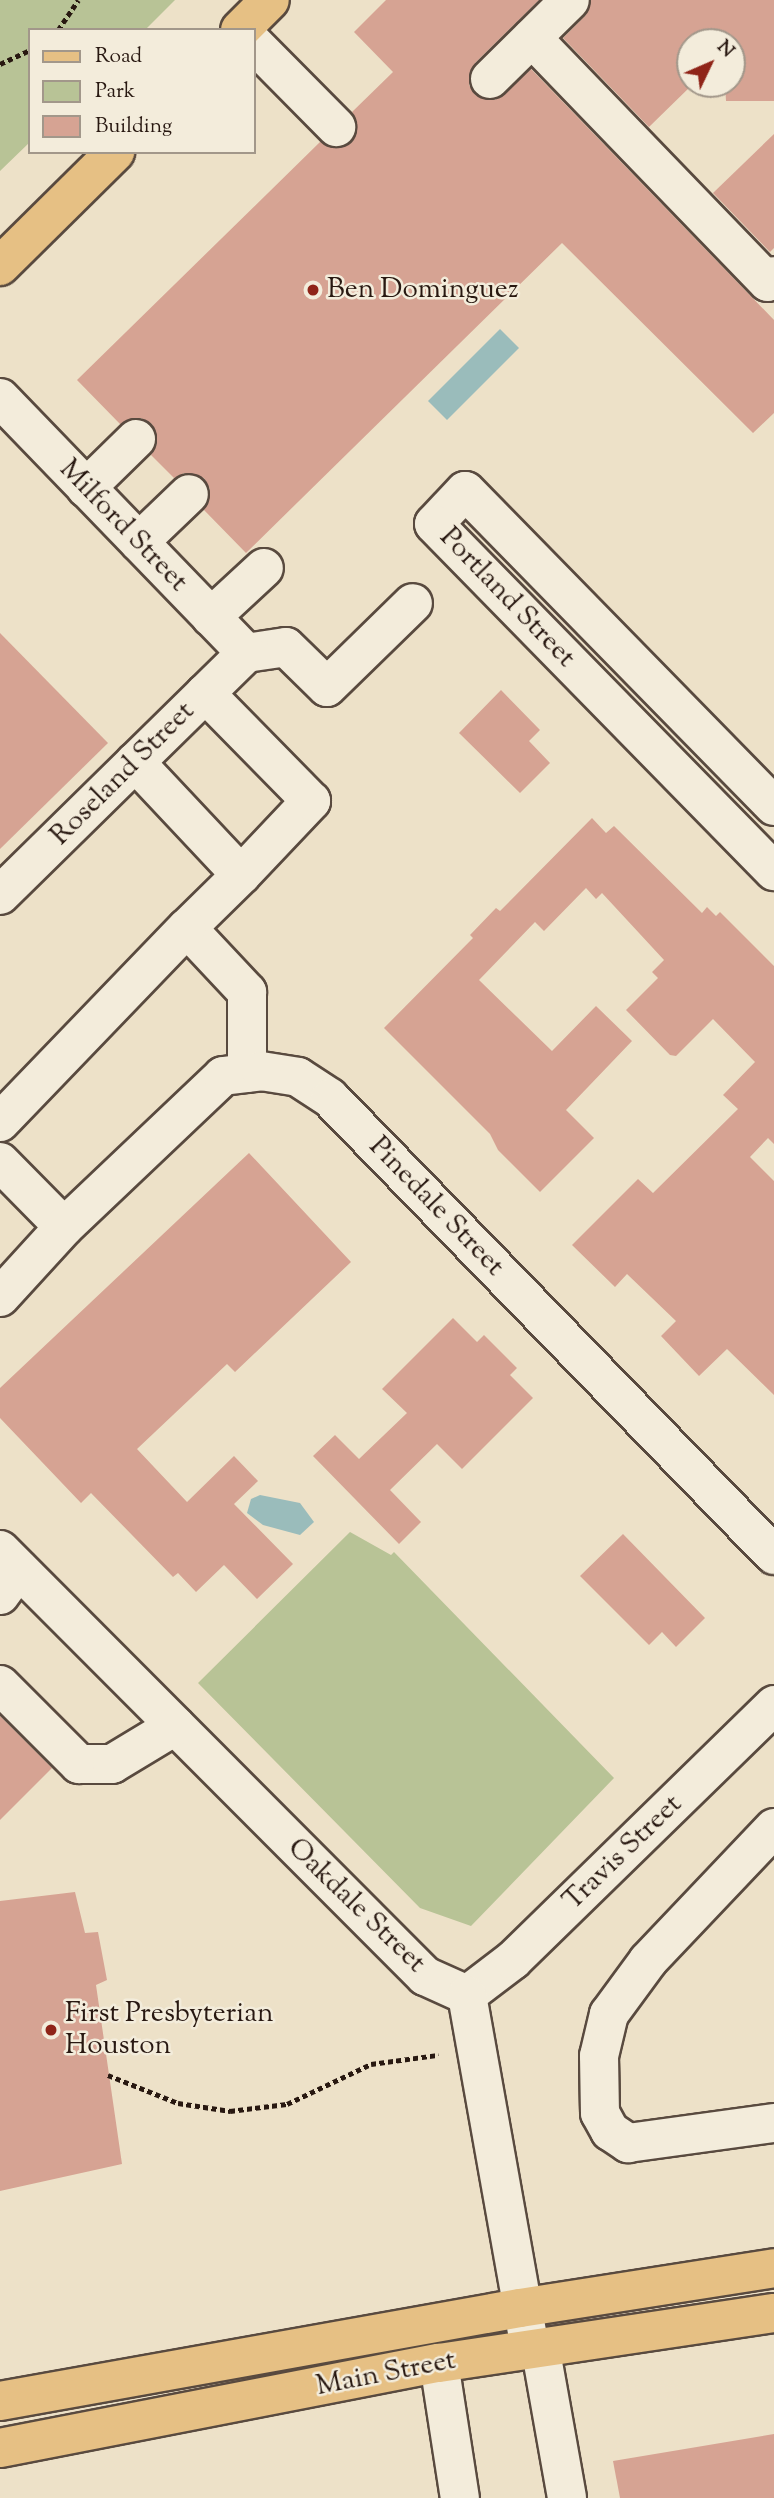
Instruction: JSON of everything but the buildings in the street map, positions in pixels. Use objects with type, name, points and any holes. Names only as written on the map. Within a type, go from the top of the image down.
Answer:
[{"type":"main road","points":[[242,28],[270,0]]},
{"type":"main road","points":[[0,266],[113,154]]},
{"type":"main road","name":"Main Street","points":[[0,2401],[520,2308],[774,2268]]},
{"type":"main road","name":"Main Street","points":[[0,2448],[439,2363],[774,2313]]},
{"type":"street","points":[[489,79],[570,0]]},
{"type":"street","points":[[532,38],[768,282],[774,276]]},
{"type":"street","points":[[256,46],[336,127]]},
{"type":"street","name":"Milford Street","points":[[0,398],[246,653]]},
{"type":"street","points":[[86,488],[136,439]]},
{"type":"street","name":"Portland Street","points":[[774,806],[465,491],[434,524],[774,871]]},
{"type":"street","points":[[139,542],[189,494]]},
{"type":"street","points":[[211,617],[264,568]]},
{"type":"street","points":[[246,653],[286,647],[327,687],[413,603]]},
{"type":"street","name":"Roseland Street","points":[[0,895],[246,653]]},
{"type":"street","points":[[0,1122],[312,801],[205,693]]},
{"type":"street","points":[[135,762],[241,875]]},
{"type":"street","points":[[187,928],[247,992],[247,1073]]},
{"type":"street","name":"Pinedale Street","points":[[64,1227],[189,1104],[223,1076],[247,1073],[298,1077],[330,1098],[774,1555]]},
{"type":"street","points":[[0,1162],[64,1227],[0,1297]]},
{"type":"street","name":"Oakdale Street","points":[[6,1571],[175,1726],[425,1976],[467,1995]]},
{"type":"street","points":[[0,1685],[79,1764],[112,1765],[175,1726]]},
{"type":"street","name":"Travis Street","points":[[467,1995],[513,1960],[774,1705]]},
{"type":"street","points":[[774,1829],[648,1961],[609,2014],[599,2056],[600,2113],[610,2131],[628,2143],[774,2123]]},
{"type":"street","points":[[467,1995],[520,2308],[535,2347],[567,2498]]},
{"type":"street","points":[[439,2363],[460,2498]]},
{"type":"path","points":[[59,28],[78,0]]},
{"type":"path","points":[[0,64],[28,51]]},
{"type":"path","points":[[108,2074],[178,2102],[230,2112],[286,2104],[371,2064],[477,2050]]},
{"type":"green space","points":[[0,0],[175,0],[147,28],[28,28],[28,144],[0,171]]},
{"type":"green space","points":[[350,1532],[391,1555],[394,1552],[614,1778],[471,1926],[420,1908],[198,1683]]},
{"type":"water","points":[[500,329],[519,348],[447,420],[428,401]]},
{"type":"water","points":[[260,1495],[300,1503],[314,1522],[300,1535],[263,1525],[247,1513],[251,1499]]},
{"type":"place","name":"Ben Dominguez","points":[[313,290]]},
{"type":"place","name":"First Presbyterian Houston","points":[[51,2030]]}]
